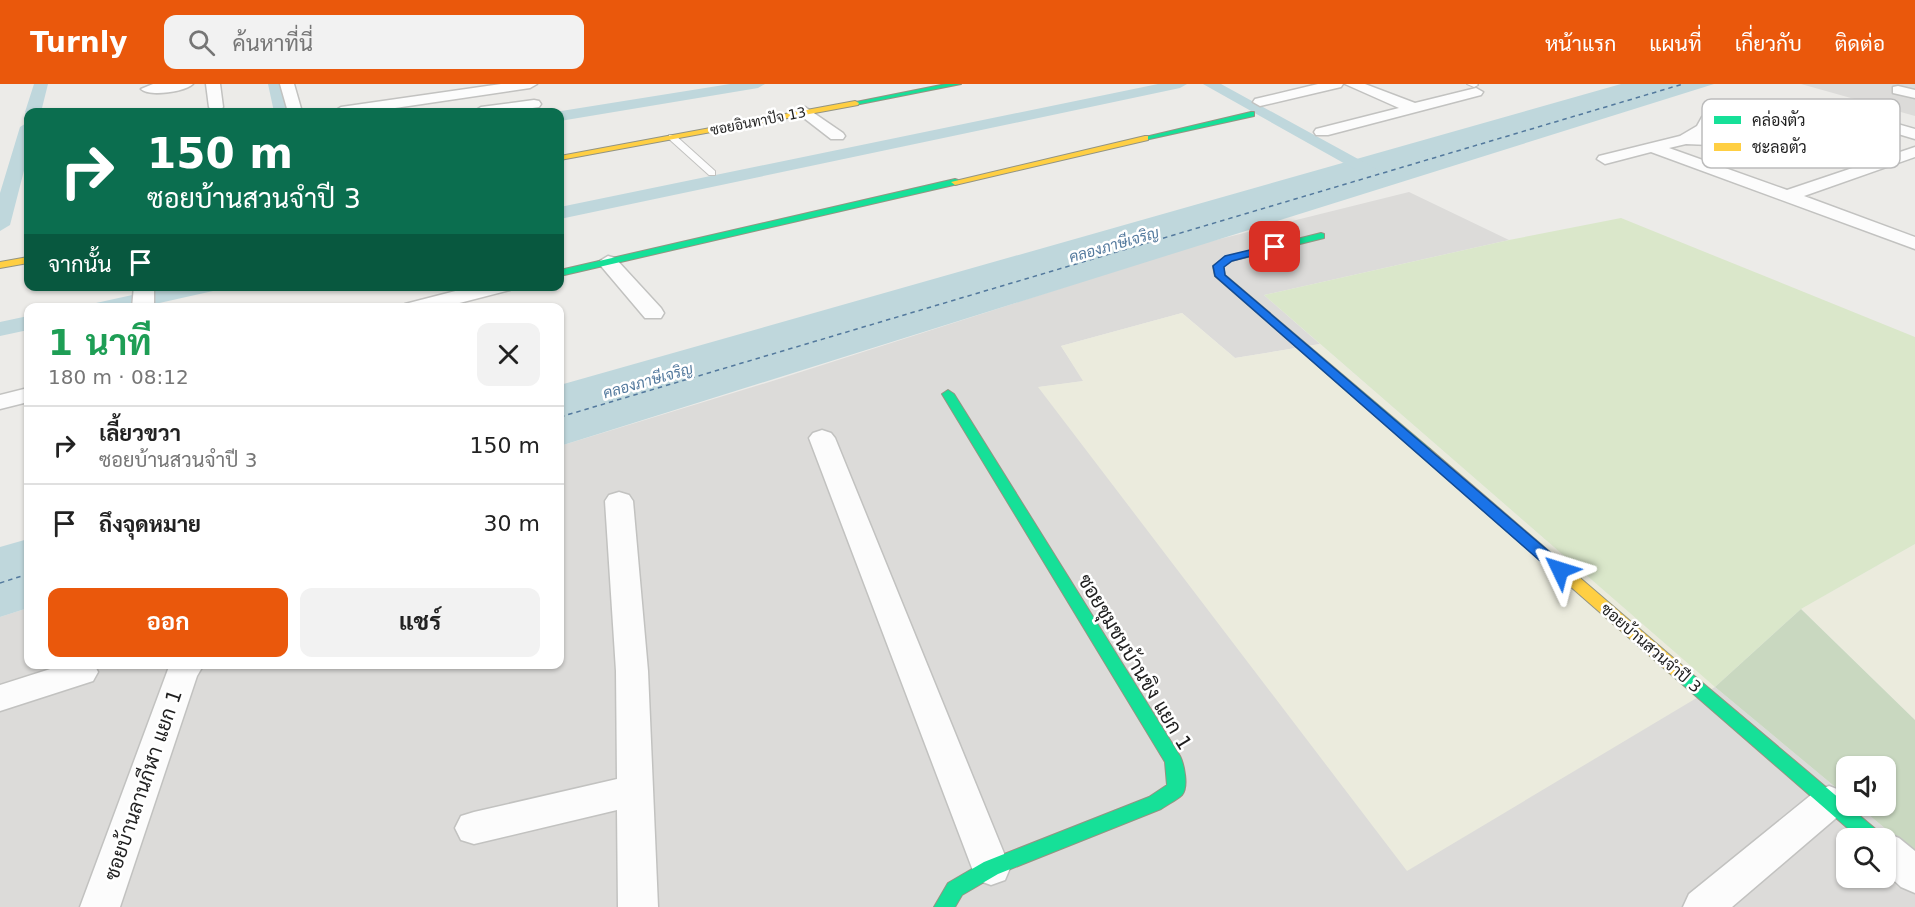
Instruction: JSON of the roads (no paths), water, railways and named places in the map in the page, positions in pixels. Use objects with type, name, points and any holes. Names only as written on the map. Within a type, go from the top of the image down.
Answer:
[{"type":"street","points":[[148,91],[186,84]]},
{"type":"street","points":[[213,84],[216,107]]},
{"type":"street","points":[[287,84],[294,108]]},
{"type":"street","points":[[368,108],[530,84]]},
{"type":"street","name":"ซอยอินทาปัจ 13","points":[[564,157],[957,84]]},
{"type":"street","points":[[564,272],[1255,108],[1336,84]]},
{"type":"street","points":[[1352,84],[1413,108]]},
{"type":"street","points":[[1322,132],[1413,108],[1474,87]]},
{"type":"street","points":[[1898,90],[1915,94]]},
{"type":"street","points":[[461,94],[466,108]]},
{"type":"street","points":[[508,108],[534,104]]},
{"type":"street","points":[[806,112],[837,136]]},
{"type":"street","points":[[1605,159],[1686,139],[1702,130]]},
{"type":"street","points":[[1900,130],[1915,134]]},
{"type":"street","points":[[1686,139],[1702,140]]},
{"type":"street","points":[[1654,148],[1702,165]]},
{"type":"street","points":[[1900,157],[1915,152]]},
{"type":"street","points":[[1710,168],[1915,243]]},
{"type":"street","points":[[1788,196],[1869,168]]},
{"type":"street","name":"ซอยบ้านสวนจำปี 3","points":[[1321,236],[1228,259],[1218,266],[1220,276],[1860,828]]},
{"type":"street","points":[[0,266],[24,261]]},
{"type":"street","points":[[609,262],[653,313]]},
{"type":"street","points":[[433,303],[482,291]]},
{"type":"street","name":"ซอยชุมชนบ้านขิง แยก 1","points":[[944,907],[955,889],[991,868],[1155,803],[1176,789],[1174,761],[948,394]]},
{"type":"street","points":[[0,402],[24,396]]},
{"type":"street","points":[[822,438],[991,868]]},
{"type":"street","points":[[619,501],[632,670],[638,907]]},
{"type":"street","name":"ซอยบ้านลานกีฬา แยก 1","points":[[100,907],[184,669]]},
{"type":"street","points":[[0,698],[82,672]]},
{"type":"street","points":[[474,828],[635,790]]},
{"type":"street","points":[[1702,907],[1829,802]]},
{"type":"street","points":[[1896,859],[1915,875]]},
{"type":"lane","points":[[672,137],[712,173]]},
{"type":"water","name":"คลองภาษีเจริญ","points":[[1621,84],[1714,84],[564,445],[564,384]]},
{"type":"water","points":[[24,540],[24,609],[0,617],[0,547]]},
{"type":"waterway","points":[[34,108],[41,84]]},
{"type":"waterway","points":[[275,84],[281,108]]},
{"type":"waterway","points":[[564,115],[758,84]]},
{"type":"waterway","points":[[564,212],[1180,84]]},
{"type":"waterway","points":[[1210,84],[1371,171]]},
{"type":"waterway","points":[[0,225],[24,141]]},
{"type":"waterway","points":[[127,303],[182,291]]},
{"type":"waterway","points":[[0,329],[24,324]]}]
